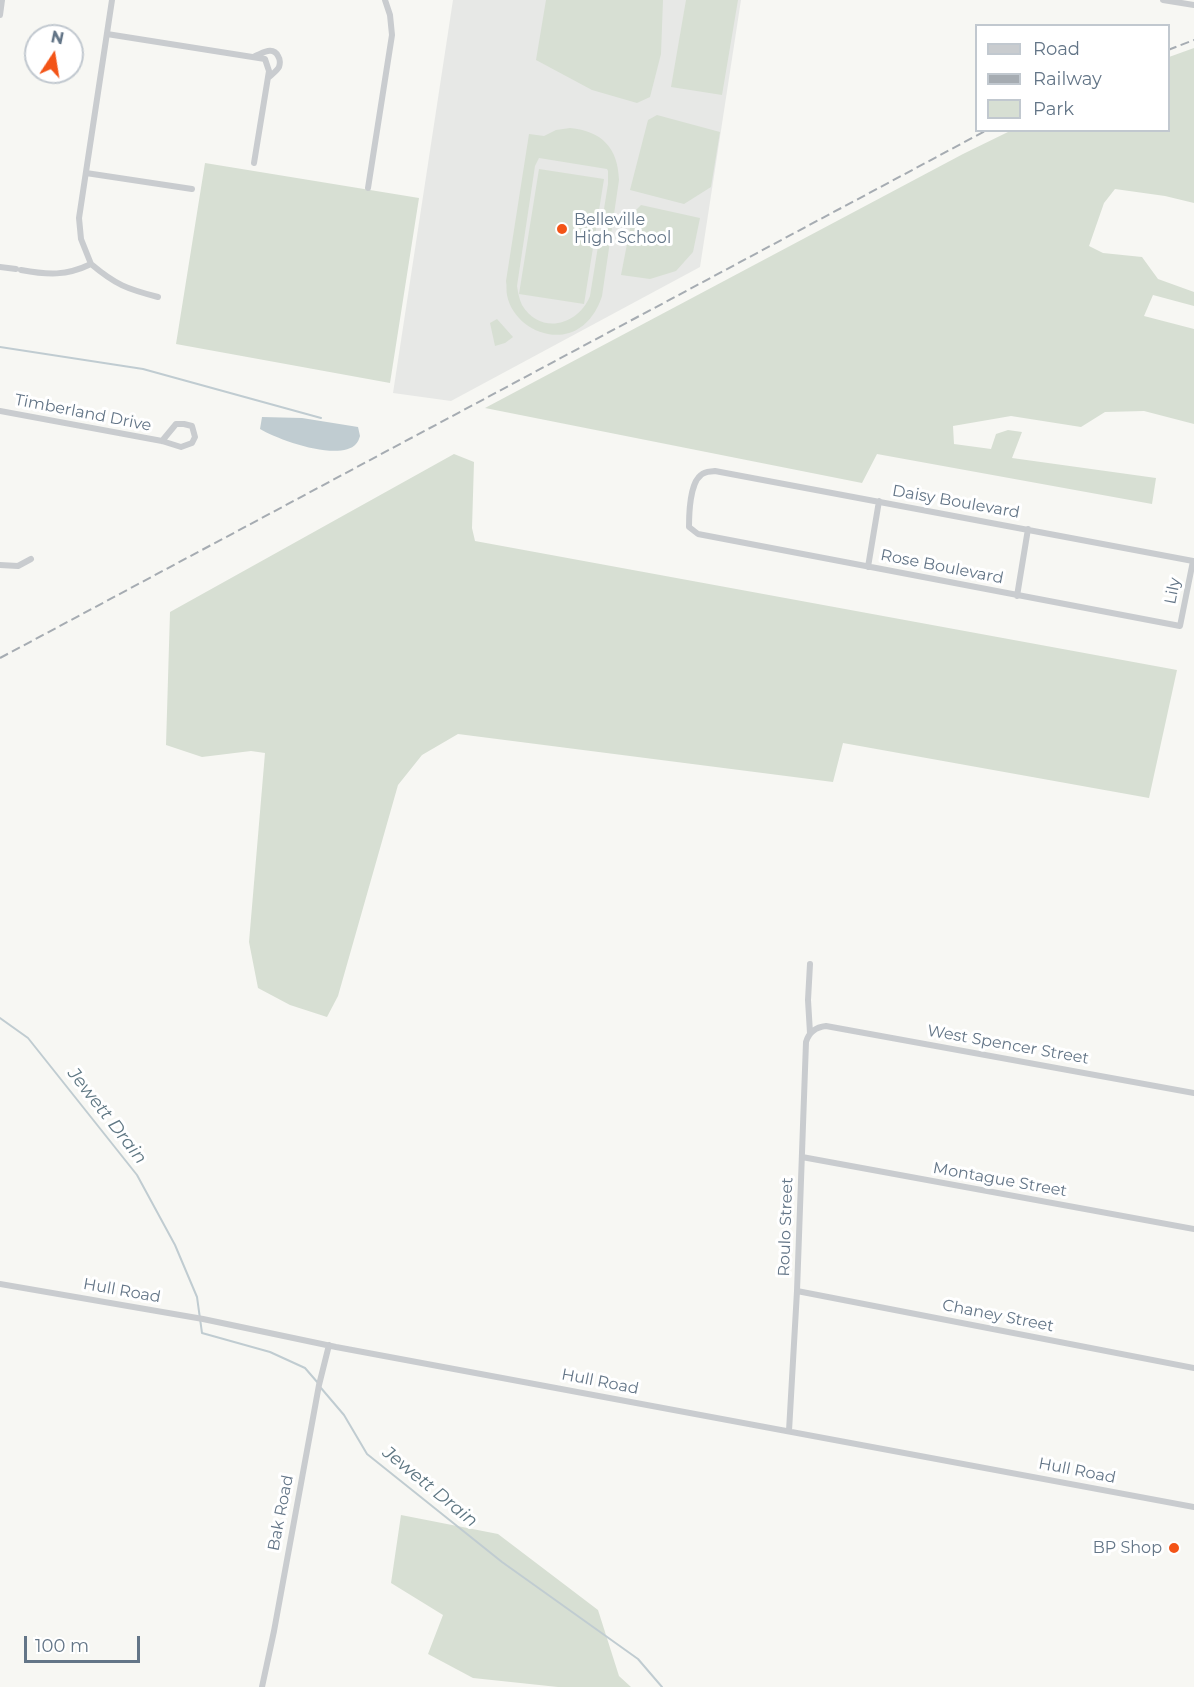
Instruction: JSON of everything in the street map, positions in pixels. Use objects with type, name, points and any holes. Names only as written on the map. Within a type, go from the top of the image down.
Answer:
[{"type":"street","points":[[0,15],[2,0]]},
{"type":"street","points":[[112,0],[79,218],[81,239],[91,264],[107,277],[124,287],[158,297]]},
{"type":"street","points":[[368,188],[392,35],[386,0]]},
{"type":"street","points":[[1163,0],[1194,5]]},
{"type":"street","points":[[107,34],[265,59],[269,67],[268,78],[255,164]]},
{"type":"street","points":[[255,56],[270,51],[275,52],[278,56],[278,68],[268,78]]},
{"type":"street","points":[[86,173],[192,189]]},
{"type":"street","points":[[0,267],[43,274],[67,273],[91,264]]},
{"type":"street","name":"Timberland Drive","points":[[0,411],[162,441],[181,447],[192,444],[195,436],[192,426],[176,424],[162,441]]},
{"type":"street","name":"Daisy Boulevard","points":[[698,534],[689,527],[694,488],[698,477],[704,472],[712,472],[879,501],[1193,561]]},
{"type":"street","points":[[868,567],[879,501]]},
{"type":"street","points":[[1017,596],[1028,529]]},
{"type":"street","name":"Rose Boulevard","points":[[698,534],[1180,626]]},
{"type":"street","points":[[0,565],[18,566],[32,559]]},
{"type":"street","name":"Lily","points":[[1180,626],[1193,561]]},
{"type":"street","name":"Roulo Street","points":[[789,1431],[797,1291],[806,1042],[810,1033],[808,1000],[810,964]]},
{"type":"street","name":"West Spencer Street","points":[[810,1033],[826,1026],[1194,1094]]},
{"type":"street","name":"Montague Street","points":[[802,1157],[1194,1229]]},
{"type":"street","name":"Hull Road","points":[[0,1284],[203,1319],[328,1345],[1194,1507]]},
{"type":"street","name":"Chaney Street","points":[[797,1291],[1194,1368]]},
{"type":"street","name":"Bak Road","points":[[262,1687],[328,1345]]},
{"type":"shaded area","name":"Belleville High School","points":[[453,0],[741,0],[700,267],[451,401],[393,393]]},
{"type":"shaded area","points":[[262,417],[302,418],[358,427],[360,436],[356,444],[348,449],[323,450],[269,434],[260,429]]},
{"type":"green space","points":[[546,0],[663,0],[661,54],[650,97],[637,103],[592,90],[536,60]]},
{"type":"green space","points":[[686,0],[738,0],[722,95],[671,87]]},
{"type":"green space","points":[[1194,48],[1194,203],[1165,196],[1115,189],[1104,203],[1089,246],[1103,253],[1142,257],[1158,279],[1194,292],[1194,306],[1153,295],[1144,316],[1194,329],[1194,424],[1144,411],[1105,412],[1081,427],[1011,416],[953,426],[954,444],[991,449],[996,434],[1008,430],[1022,432],[1012,458],[1156,478],[1152,504],[877,454],[862,483],[485,408],[1008,132],[1170,132],[1170,57]]},
{"type":"green space","points":[[657,115],[720,132],[711,187],[684,204],[630,190],[648,120]]},
{"type":"green space","points":[[570,128],[599,137],[611,150],[618,169],[619,180],[600,302],[590,319],[581,327],[559,335],[539,332],[522,321],[510,305],[506,281],[529,134],[544,136],[556,130]],"holes":[[[539,158],[607,169],[608,184],[590,296],[577,314],[568,320],[558,323],[539,320],[522,305],[517,286],[535,166]]]},
{"type":"green space","points":[[205,163],[419,198],[390,383],[176,344]]},
{"type":"green space","points":[[539,169],[604,179],[584,304],[519,294]]},
{"type":"green space","points":[[641,205],[700,218],[693,252],[676,271],[650,279],[621,275],[633,213]]},
{"type":"green space","points":[[497,319],[513,337],[495,346],[490,323]]},
{"type":"green space","points":[[454,454],[474,462],[472,528],[475,541],[1177,670],[1149,798],[843,743],[833,782],[458,734],[422,755],[398,785],[338,996],[327,1017],[290,1005],[258,988],[249,942],[265,753],[251,751],[202,757],[166,745],[170,612]]},
{"type":"green space","points":[[401,1515],[498,1534],[598,1610],[619,1676],[631,1687],[558,1687],[473,1678],[428,1654],[443,1615],[391,1583]]},
{"type":"waterway","points":[[0,347],[143,369],[321,418]]},
{"type":"waterway","name":"Jewett Drain","points":[[0,1018],[28,1038],[137,1175],[175,1245],[197,1297],[202,1333],[270,1352],[305,1368],[318,1383]]},
{"type":"waterway","name":"Jewett Drain","points":[[321,1388],[344,1415],[367,1454],[502,1562],[638,1659],[662,1687]]},
{"type":"railway","points":[[1170,49],[1194,40]]},
{"type":"railway","points":[[0,658],[983,132]]},
{"type":"place","name":"Belleville High School","points":[[562,229]]},
{"type":"place","name":"BP Shop","points":[[1174,1548]]}]
